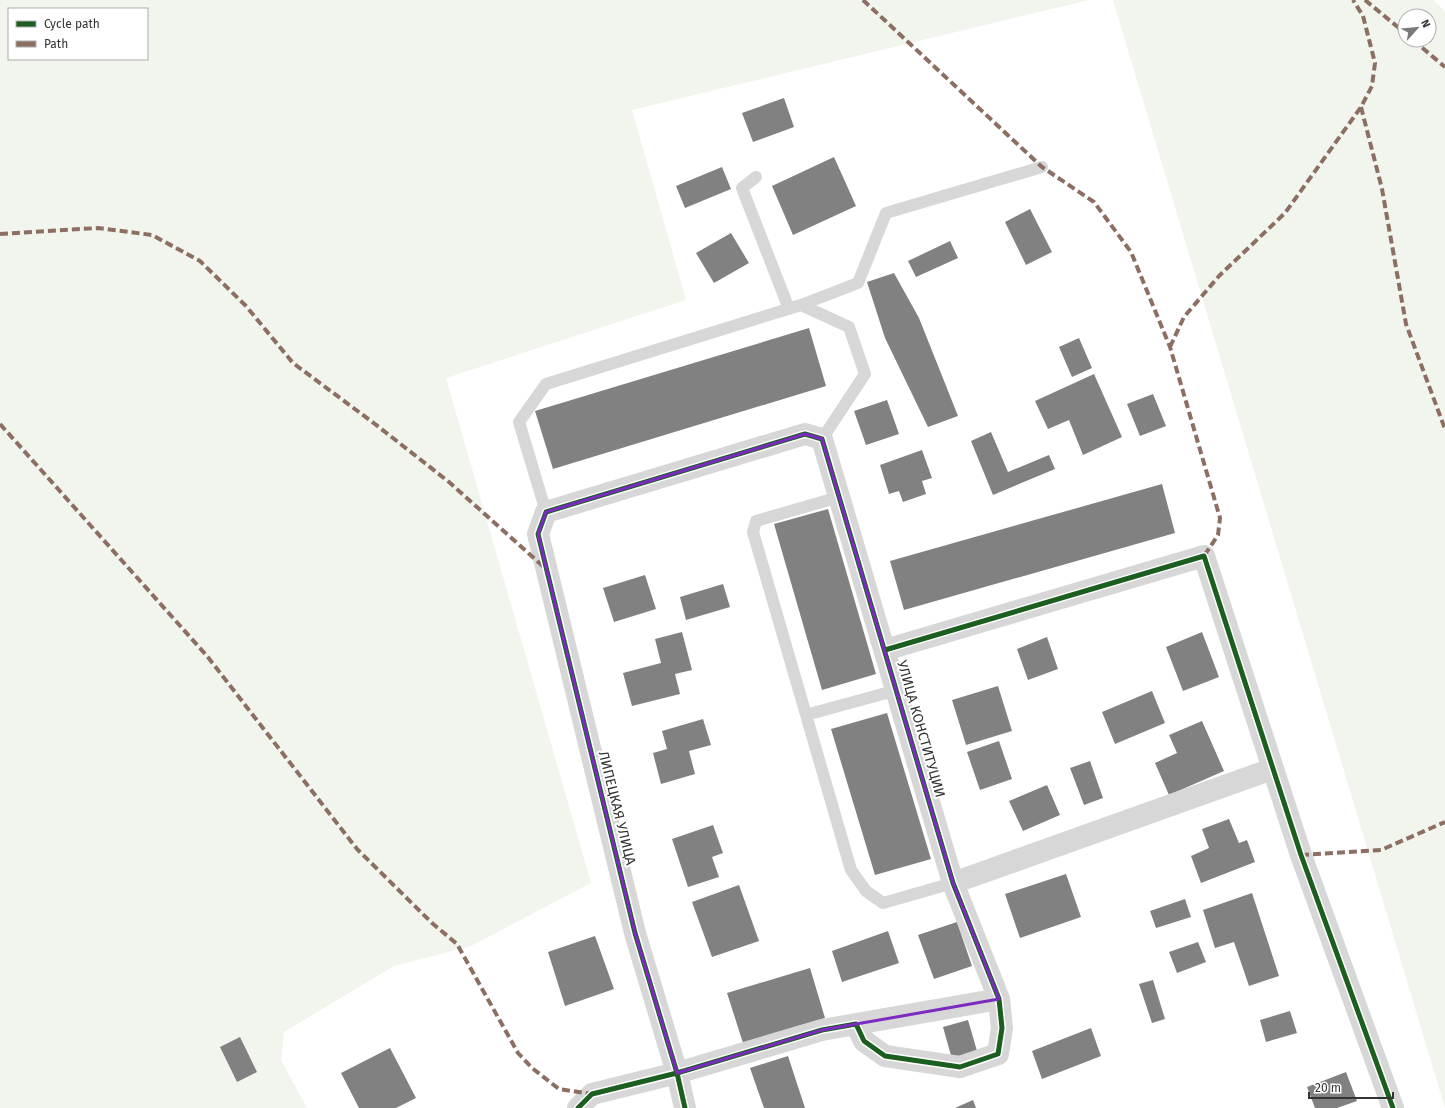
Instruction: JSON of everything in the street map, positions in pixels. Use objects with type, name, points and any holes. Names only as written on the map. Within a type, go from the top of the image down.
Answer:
[{"type":"street","points":[[546,512],[805,434],[822,439]]},
{"type":"street","name":"УЛИЦА КОНСТИТУЦИИ","points":[[822,439],[953,883],[999,999],[1002,1028],[998,1054],[960,1067],[884,1056],[864,1041],[856,1024]]},
{"type":"street","name":"ЛИПЕЦКАЯ УЛИЦА","points":[[546,512],[538,534],[635,933],[677,1073],[685,1108]]},
{"type":"street","points":[[885,650],[1204,556],[1300,855],[1393,1108]]},
{"type":"street","points":[[953,883],[1272,769]]},
{"type":"street","points":[[578,1108],[592,1094],[677,1073],[822,1030],[999,999]]},
{"type":"lane","points":[[546,512],[519,422],[546,384],[789,309],[858,283],[886,213],[1042,167]]},
{"type":"lane","points":[[756,177],[742,188],[789,309]]},
{"type":"lane","points":[[801,305],[849,327],[865,374],[822,439]]},
{"type":"lane","points":[[840,497],[756,521],[753,532],[851,870],[866,891],[883,903],[953,883]]},
{"type":"lane","points":[[806,715],[897,690]]},
{"type":"highlighted area","points":[[805,434],[822,439],[953,883],[999,999],[822,1030],[677,1073],[635,933],[538,534],[546,512]]},
{"type":"shaded area","points":[[0,0],[1089,0],[632,110],[686,300],[446,378],[591,883],[471,946],[394,966],[284,1032],[281,1060],[307,1108],[0,1108]]},
{"type":"shaded area","points":[[1113,0],[1433,0],[1445,11],[1445,1108]]},
{"type":"building","points":[[784,98],[794,127],[753,142],[742,113]]},
{"type":"building","points":[[834,157],[856,206],[793,235],[772,186]]},
{"type":"building","points":[[722,167],[731,189],[685,208],[676,186]]},
{"type":"building","points":[[1030,209],[1052,252],[1026,265],[1005,222]]},
{"type":"building","points":[[731,233],[749,263],[714,283],[696,253]]},
{"type":"building","points":[[950,241],[958,258],[916,277],[908,261]]},
{"type":"building","points":[[894,273],[919,318],[958,416],[928,427],[885,338],[867,282]]},
{"type":"building","points":[[809,328],[826,386],[553,469],[535,411]]},
{"type":"building","points":[[1079,338],[1092,368],[1072,377],[1059,347]]},
{"type":"building","points":[[1094,374],[1122,437],[1083,455],[1069,420],[1048,429],[1035,401]]},
{"type":"building","points":[[1153,394],[1166,426],[1140,436],[1127,404]]},
{"type":"building","points":[[887,400],[899,434],[866,445],[854,411]]},
{"type":"building","points":[[991,432],[1008,472],[1049,455],[1055,469],[993,495],[971,441]]},
{"type":"building","points":[[922,450],[932,478],[922,481],[926,494],[903,502],[899,491],[889,494],[880,465]]},
{"type":"building","points":[[1162,484],[1175,533],[904,610],[890,561]]},
{"type":"building","points":[[828,509],[876,674],[822,690],[774,524]]},
{"type":"building","points":[[645,575],[656,609],[614,622],[603,588]]},
{"type":"building","points":[[723,584],[730,607],[686,620],[680,597]]},
{"type":"building","points":[[682,632],[692,670],[675,674],[680,694],[632,706],[623,673],[661,663],[655,639]]},
{"type":"building","points":[[1202,632],[1219,677],[1183,691],[1166,647]]},
{"type":"building","points":[[1047,637],[1058,669],[1028,680],[1017,649]]},
{"type":"building","points":[[998,686],[1012,731],[966,745],[952,700]]},
{"type":"building","points":[[1152,691],[1165,723],[1115,744],[1102,712]]},
{"type":"building","points":[[887,713],[931,859],[875,875],[831,729]]},
{"type":"building","points":[[703,719],[711,745],[689,751],[695,774],[661,784],[653,753],[667,749],[662,731]]},
{"type":"building","points":[[1202,721],[1224,771],[1169,795],[1155,763],[1177,753],[1169,735]]},
{"type":"building","points":[[999,741],[1012,779],[980,790],[967,752]]},
{"type":"building","points":[[1090,761],[1103,798],[1084,805],[1070,768]]},
{"type":"building","points":[[1047,785],[1060,815],[1023,831],[1009,801]]},
{"type":"building","points":[[1229,819],[1239,843],[1247,840],[1255,862],[1201,883],[1191,856],[1209,848],[1202,829]]},
{"type":"building","points":[[713,825],[723,853],[712,857],[719,877],[688,887],[672,839]]},
{"type":"building","points":[[1066,874],[1081,917],[1020,938],[1005,894]]},
{"type":"building","points":[[739,885],[759,941],[712,957],[692,902]]},
{"type":"building","points":[[1252,893],[1279,976],[1249,986],[1234,942],[1215,948],[1203,910]]},
{"type":"building","points":[[1185,899],[1191,917],[1156,928],[1150,911]]},
{"type":"building","points":[[957,922],[972,966],[934,979],[918,935]]},
{"type":"building","points":[[888,931],[899,963],[842,982],[832,951]]},
{"type":"building","points":[[595,936],[614,989],[565,1006],[548,952]]},
{"type":"building","points":[[1198,942],[1206,962],[1177,973],[1169,952]]},
{"type":"building","points":[[810,968],[825,1018],[743,1043],[727,993]]},
{"type":"building","points":[[1153,980],[1165,1019],[1152,1023],[1139,984]]},
{"type":"building","points":[[1290,1011],[1297,1033],[1266,1042],[1260,1020]]},
{"type":"building","points":[[968,1020],[977,1051],[952,1059],[943,1027]]},
{"type":"building","points":[[1091,1028],[1101,1056],[1042,1079],[1032,1051]]},
{"type":"building","points":[[240,1037],[257,1072],[237,1082],[220,1047]]},
{"type":"building","points":[[390,1048],[416,1098],[396,1108],[359,1108],[341,1073]]},
{"type":"building","points":[[788,1056],[805,1108],[764,1108],[750,1068]]},
{"type":"building","points":[[1346,1072],[1357,1101],[1337,1108],[1315,1108],[1307,1087]]},
{"type":"building","points":[[973,1100],[976,1108],[955,1108]]},
{"type":"marked path","points":[[863,0],[1042,167],[1094,202],[1131,252],[1170,347],[1220,518],[1218,535],[1204,556]]},
{"type":"marked path","points":[[1170,347],[1184,317],[1219,276],[1285,213],[1361,107],[1372,86],[1375,63],[1363,16],[1353,0]]},
{"type":"marked path","points":[[1365,0],[1397,26]]},
{"type":"marked path","points":[[1422,48],[1445,67]]},
{"type":"marked path","points":[[1361,107],[1382,189],[1406,324],[1445,429]]},
{"type":"marked path","points":[[0,234],[98,228],[152,235],[200,261],[246,306],[293,363],[375,424],[449,482],[545,568]]},
{"type":"marked path","points":[[0,424],[207,656],[357,849],[432,923],[457,944],[518,1053],[532,1068],[559,1089],[592,1094]]},
{"type":"marked path","points":[[1301,855],[1381,850],[1445,822]]},
{"type":"cycle path","points":[[578,1108],[592,1094],[677,1073],[822,1030],[856,1024],[864,1041],[885,1056],[960,1067],[998,1054],[1002,1028],[999,999],[953,883],[822,439],[805,434],[546,512],[538,534],[635,933],[677,1073],[685,1108]]},
{"type":"cycle path","points":[[885,650],[1204,556],[1301,855],[1393,1108]]}]
